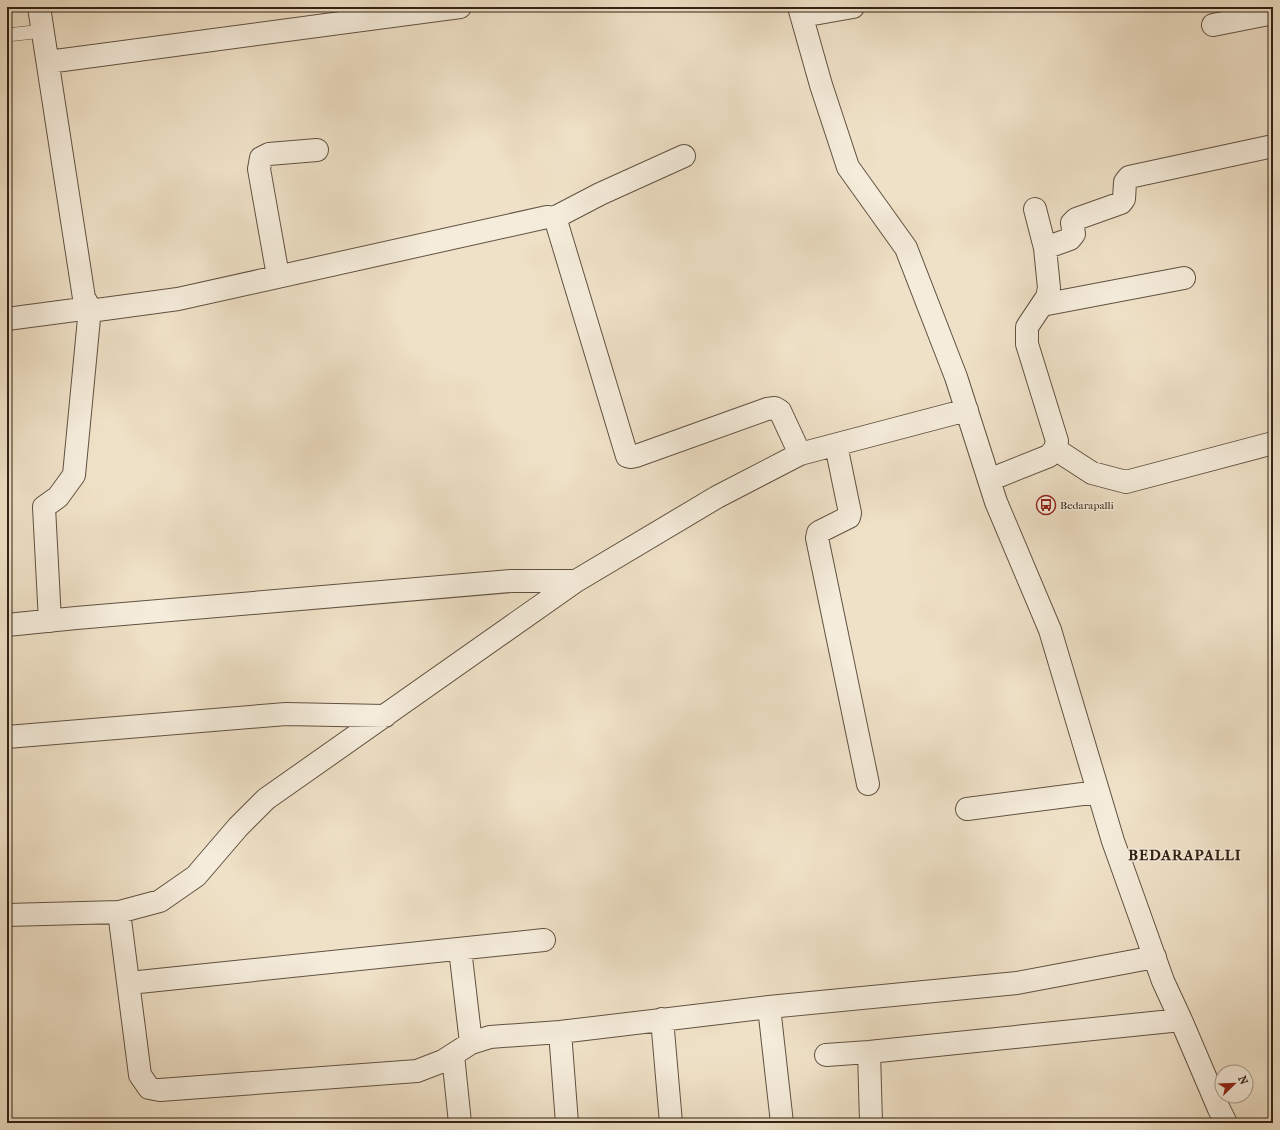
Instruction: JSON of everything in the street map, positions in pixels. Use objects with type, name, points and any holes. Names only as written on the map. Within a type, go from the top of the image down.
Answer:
[{"type":"street","points":[[39,7],[84,298],[90,308],[74,475],[58,497],[44,507],[50,621]]},
{"type":"street","points":[[48,62],[460,7]]},
{"type":"street","points":[[853,7],[800,11],[821,85],[848,167],[906,248],[956,377],[996,502],[1050,630],[1112,841],[1163,981],[1226,1123]]},
{"type":"street","points":[[1213,25],[1273,13]]},
{"type":"street","points":[[1045,248],[1070,239],[1074,234],[1072,223],[1076,219],[1121,203],[1124,199],[1125,182],[1129,177],[1273,146]]},
{"type":"street","points":[[278,276],[259,169],[261,158],[269,154],[317,150]]},
{"type":"street","points":[[7,319],[90,308],[96,310],[178,298],[547,217],[554,218],[600,194],[684,156]]},
{"type":"street","points":[[989,480],[1048,456],[1055,449],[1057,441],[1027,344],[1027,327],[1047,297],[1049,288],[1045,248],[1035,209]]},
{"type":"street","points":[[554,218],[627,456],[636,456],[767,409],[775,408],[780,411],[800,454]]},
{"type":"street","points":[[1042,305],[1184,278]]},
{"type":"street","points":[[7,915],[120,912],[160,901],[196,876],[238,827],[266,799],[576,581],[718,497],[800,454],[967,410]]},
{"type":"street","points":[[1055,449],[1092,474],[1126,482],[1273,443]]},
{"type":"street","points":[[836,445],[850,513],[849,517],[821,531],[817,538],[868,784]]},
{"type":"street","points":[[7,625],[511,581],[576,581]]},
{"type":"street","points":[[7,737],[286,714],[385,716]]},
{"type":"street","points":[[966,809],[1098,792]]},
{"type":"street","points":[[120,912],[140,1075],[149,1088],[160,1090],[417,1071],[443,1061],[462,1049],[490,1037],[560,1032],[769,1007],[1017,983],[1155,958]]},
{"type":"street","points":[[128,983],[544,940]]},
{"type":"street","points":[[460,949],[462,1049],[460,1123]]},
{"type":"street","points":[[769,1007],[782,1123]]},
{"type":"street","points":[[662,1019],[671,1123]]},
{"type":"street","points":[[826,1055],[870,1052],[1181,1020]]},
{"type":"street","points":[[560,1032],[567,1123]]},
{"type":"street","points":[[870,1052],[871,1123]]},
{"type":"lane","points":[[7,35],[43,31]]},
{"type":"place","name":"Bedarapalli","points":[[1046,505]]},
{"type":"district","name":"BEDARAPALLI","points":[[1185,855]]}]
